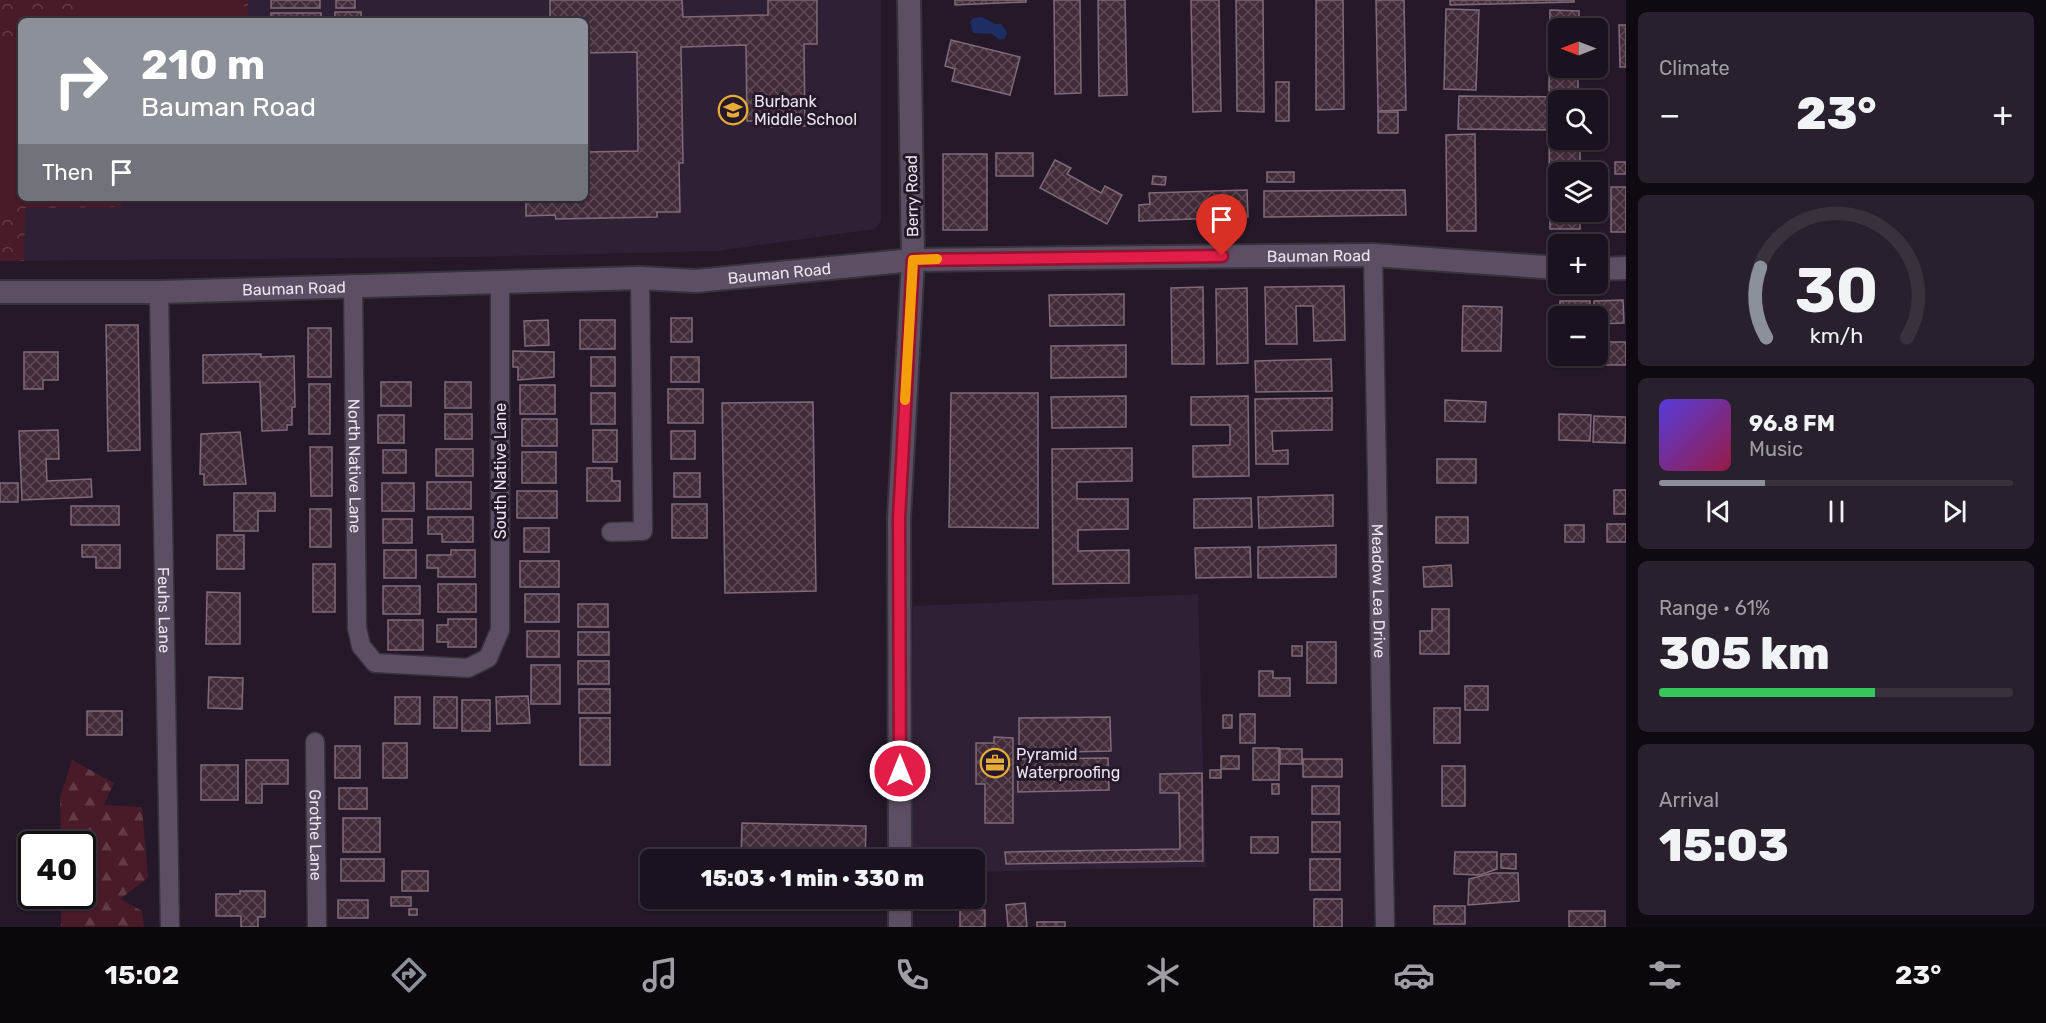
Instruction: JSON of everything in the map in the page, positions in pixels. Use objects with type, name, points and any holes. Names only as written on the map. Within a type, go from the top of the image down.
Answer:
[{"type":"street","name":"Berry Road","points":[[900,849],[899,518],[913,260],[909,0]]},
{"type":"street","name":"Bauman Road","points":[[0,292],[159,292],[353,284],[640,278],[696,280],[913,260],[1373,255],[1548,267]]},
{"type":"street","name":"Meadow Lea Drive","points":[[1373,255],[1385,927]]},
{"type":"street","points":[[1608,269],[1626,268]]},
{"type":"street","points":[[611,532],[643,531],[640,278]]},
{"type":"street","name":"South Native Lane","points":[[488,658],[500,630],[500,281]]},
{"type":"street","name":"North Native Lane","points":[[353,284],[357,628],[361,646],[375,663],[408,667],[468,668],[488,658]]},
{"type":"street","name":"Feuhs Lane","points":[[159,292],[170,927]]},
{"type":"street","name":"Grothe Lane","points":[[315,742],[318,927]]},
{"type":"street","points":[[900,909],[900,927]]},
{"type":"shaded area","name":"Burbank Middle School","points":[[0,0],[881,0],[881,221],[875,229],[718,251],[472,257],[0,261]]},
{"type":"shaded area","points":[[1198,594],[1206,867],[985,872],[985,849],[913,849],[913,606]]},
{"type":"green space","points":[[0,0],[248,0],[248,18],[18,18],[18,201],[122,201],[122,207],[25,208],[24,261],[0,261]]},
{"type":"green space","points":[[80,0],[244,0],[244,18],[80,18]]},
{"type":"green space","points":[[0,58],[18,58],[18,200],[0,200]]},
{"type":"green space","points":[[72,760],[114,783],[104,805],[142,807],[148,878],[120,899],[142,911],[144,927],[61,927],[61,909],[96,909],[96,831],[61,831],[60,797]]},
{"type":"water","points":[[982,17],[995,24],[1001,24],[1007,32],[1005,38],[1000,40],[992,34],[973,33],[970,22],[973,18]]},
{"type":"building","points":[[271,0],[320,0],[320,8],[271,8]]},
{"type":"building","points":[[336,0],[355,0],[355,8],[336,8]]},
{"type":"building","points":[[550,0],[682,0],[683,17],[768,15],[768,0],[817,0],[817,44],[804,44],[805,126],[771,127],[771,121],[747,121],[746,45],[681,47],[683,163],[679,163],[680,212],[657,212],[657,217],[556,219],[555,215],[526,216],[526,201],[588,201],[588,152],[638,151],[637,52],[588,53],[588,18],[550,18]]},
{"type":"building","points":[[955,0],[1026,0],[1026,2],[955,5]]},
{"type":"building","points":[[1054,0],[1080,0],[1081,93],[1055,94]]},
{"type":"building","points":[[1098,0],[1125,0],[1127,95],[1099,96]]},
{"type":"building","points":[[1191,0],[1219,0],[1221,111],[1193,112]]},
{"type":"building","points":[[1236,0],[1263,0],[1264,112],[1237,111]]},
{"type":"building","points":[[1316,0],[1343,0],[1344,109],[1316,110]]},
{"type":"building","points":[[1376,0],[1404,0],[1406,110],[1378,111]]},
{"type":"building","points":[[1450,0],[1574,0],[1574,2],[1450,5]]},
{"type":"building","points":[[1446,9],[1479,10],[1476,90],[1444,89]]},
{"type":"building","points":[[1550,10],[1579,11],[1579,18],[1550,18]]},
{"type":"building","points":[[335,12],[361,12],[361,18],[335,18]]},
{"type":"building","points":[[271,13],[321,13],[321,18],[271,18]]},
{"type":"building","points":[[1619,25],[1626,25],[1626,67],[1620,67]]},
{"type":"building","points":[[951,40],[1020,57],[1010,95],[952,81],[955,69],[945,66]]},
{"type":"building","points":[[1549,78],[1578,78],[1578,90],[1549,90]]},
{"type":"building","points":[[1276,82],[1289,82],[1289,121],[1276,121]]},
{"type":"building","points":[[1459,96],[1548,97],[1548,130],[1458,129]]},
{"type":"building","points":[[1378,112],[1398,112],[1398,133],[1378,133]]},
{"type":"building","points":[[1475,134],[1476,231],[1447,231],[1446,135]]},
{"type":"building","points":[[1549,150],[1580,150],[1580,162],[1549,162]]},
{"type":"building","points":[[996,153],[1033,153],[1033,176],[996,176]]},
{"type":"building","points":[[943,154],[987,154],[987,230],[943,230]]},
{"type":"building","points":[[1055,160],[1071,168],[1067,174],[1101,193],[1105,186],[1122,195],[1107,224],[1040,188]]},
{"type":"building","points":[[1615,162],[1626,162],[1626,174],[1615,174]]},
{"type":"building","points":[[1267,172],[1294,172],[1294,182],[1267,182]]},
{"type":"building","points":[[1153,176],[1166,177],[1165,185],[1152,184]]},
{"type":"building","points":[[1611,187],[1626,187],[1626,232],[1611,232]]},
{"type":"building","points":[[1247,190],[1248,217],[1139,221],[1139,205],[1150,204],[1149,193]]},
{"type":"building","points":[[1405,190],[1406,215],[1264,217],[1264,191]]},
{"type":"building","points":[[1550,222],[1580,222],[1580,229],[1550,229]]},
{"type":"building","points":[[1344,286],[1345,340],[1314,341],[1313,306],[1296,306],[1297,344],[1266,344],[1265,287]]},
{"type":"building","points":[[1203,287],[1204,364],[1172,364],[1171,288]]},
{"type":"building","points":[[1247,288],[1248,363],[1217,364],[1216,289]]},
{"type":"building","points":[[1124,294],[1124,325],[1050,326],[1049,295]]},
{"type":"building","points":[[1623,300],[1624,323],[1608,324],[1608,306],[1594,306],[1594,301]]},
{"type":"building","points":[[1560,301],[1590,301],[1590,306],[1560,306]]},
{"type":"building","points":[[1463,306],[1502,307],[1501,351],[1462,351]]},
{"type":"building","points":[[671,318],[692,318],[692,342],[671,342]]},
{"type":"building","points":[[548,320],[549,345],[525,346],[524,321]]},
{"type":"building","points":[[580,320],[615,320],[615,349],[580,349]]},
{"type":"building","points":[[106,325],[138,325],[140,450],[108,451]]},
{"type":"building","points":[[308,328],[331,328],[331,377],[308,377]]},
{"type":"building","points":[[1608,342],[1626,342],[1626,365],[1608,365]]},
{"type":"building","points":[[1126,345],[1126,377],[1051,378],[1051,346]]},
{"type":"building","points":[[513,351],[554,352],[554,377],[518,380],[518,367],[513,367]]},
{"type":"building","points":[[24,352],[58,352],[58,380],[43,380],[43,389],[24,389]]},
{"type":"building","points":[[261,354],[261,357],[294,356],[295,407],[292,407],[292,425],[287,425],[287,430],[262,431],[260,382],[203,383],[203,355]]},
{"type":"building","points":[[591,357],[615,357],[615,386],[591,386]]},
{"type":"building","points":[[671,357],[699,357],[699,382],[671,382]]},
{"type":"building","points":[[1331,359],[1332,391],[1256,392],[1255,361]]},
{"type":"building","points":[[381,382],[411,382],[411,406],[381,406]]},
{"type":"building","points":[[445,382],[471,382],[471,408],[445,408]]},
{"type":"building","points":[[309,384],[330,384],[330,434],[309,434]]},
{"type":"building","points":[[520,385],[555,385],[555,414],[520,414]]},
{"type":"building","points":[[668,389],[703,389],[703,423],[668,423]]},
{"type":"building","points":[[591,393],[615,393],[615,424],[591,424]]},
{"type":"building","points":[[951,393],[1038,393],[1038,528],[949,527]]},
{"type":"building","points":[[1126,396],[1126,427],[1052,428],[1051,397]]},
{"type":"building","points":[[1248,396],[1249,476],[1193,477],[1193,446],[1230,445],[1230,425],[1191,425],[1191,397]]},
{"type":"building","points":[[1332,398],[1332,430],[1272,431],[1273,451],[1288,450],[1288,464],[1256,464],[1255,399]]},
{"type":"building","points":[[1445,400],[1486,402],[1485,422],[1445,421]]},
{"type":"building","points":[[813,402],[816,591],[725,593],[722,403]]},
{"type":"building","points":[[445,414],[472,414],[472,439],[445,439]]},
{"type":"building","points":[[1559,414],[1591,415],[1590,441],[1559,440]]},
{"type":"building","points":[[378,415],[404,415],[404,443],[378,443]]},
{"type":"building","points":[[1594,416],[1626,417],[1625,443],[1593,442]]},
{"type":"building","points":[[522,419],[557,419],[557,446],[522,446]]},
{"type":"building","points":[[58,430],[59,459],[46,459],[47,481],[91,479],[92,497],[22,500],[19,431]]},
{"type":"building","points":[[593,430],[617,430],[617,462],[593,462]]},
{"type":"building","points":[[671,431],[695,431],[695,459],[671,459]]},
{"type":"building","points":[[240,432],[246,484],[204,485],[204,474],[200,474],[201,434]]},
{"type":"building","points":[[310,447],[332,447],[332,496],[311,496]]},
{"type":"building","points":[[1132,448],[1132,481],[1077,482],[1077,499],[1128,499],[1128,529],[1078,530],[1078,551],[1129,550],[1129,583],[1053,584],[1052,449]]},
{"type":"building","points":[[436,449],[473,449],[473,476],[436,476]]},
{"type":"building","points":[[383,450],[406,450],[406,473],[383,473]]},
{"type":"building","points":[[522,452],[556,452],[556,483],[522,483]]},
{"type":"building","points":[[1437,459],[1476,459],[1476,483],[1437,483]]},
{"type":"building","points":[[587,468],[612,468],[612,481],[620,481],[620,501],[587,501]]},
{"type":"building","points":[[674,473],[700,473],[700,497],[674,497]]},
{"type":"building","points":[[427,482],[471,482],[471,509],[427,509]]},
{"type":"building","points":[[0,483],[18,483],[18,502],[0,502]]},
{"type":"building","points":[[382,483],[414,483],[414,511],[382,511]]},
{"type":"building","points":[[1614,490],[1626,490],[1626,514],[1614,514]]},
{"type":"building","points":[[517,491],[557,491],[557,518],[517,518]]},
{"type":"building","points":[[234,493],[275,493],[275,511],[258,511],[258,531],[234,531]]},
{"type":"building","points":[[1333,495],[1333,526],[1259,528],[1258,497]]},
{"type":"building","points":[[1251,498],[1252,527],[1194,528],[1194,499]]},
{"type":"building","points":[[672,504],[707,504],[707,538],[672,538]]},
{"type":"building","points":[[71,506],[119,506],[119,525],[71,525]]},
{"type":"building","points":[[310,509],[331,509],[331,547],[310,547]]},
{"type":"building","points":[[428,517],[473,517],[473,542],[442,542],[442,534],[428,534]]},
{"type":"building","points":[[1436,517],[1468,517],[1468,543],[1436,543]]},
{"type":"building","points":[[383,519],[412,519],[412,543],[383,543]]},
{"type":"building","points":[[1607,524],[1626,524],[1626,542],[1607,542]]},
{"type":"building","points":[[1565,525],[1584,525],[1584,542],[1565,542]]},
{"type":"building","points":[[524,528],[549,528],[549,552],[524,552]]},
{"type":"building","points":[[217,535],[244,535],[244,569],[217,569]]},
{"type":"building","points":[[82,545],[120,545],[120,568],[96,568],[96,557],[82,557]]},
{"type":"building","points":[[1336,545],[1336,577],[1258,578],[1258,547]]},
{"type":"building","points":[[1250,547],[1251,577],[1196,578],[1195,548]]},
{"type":"building","points":[[384,550],[416,550],[416,578],[384,578]]},
{"type":"building","points":[[451,550],[475,550],[475,577],[438,577],[438,568],[427,568],[427,555],[451,555]]},
{"type":"building","points":[[520,561],[559,561],[559,587],[520,587]]},
{"type":"building","points":[[313,564],[335,564],[335,612],[313,612]]},
{"type":"building","points":[[1451,565],[1452,586],[1424,587],[1423,567]]},
{"type":"building","points":[[438,584],[476,584],[476,612],[438,612]]},
{"type":"building","points":[[383,586],[420,586],[420,614],[383,614]]},
{"type":"building","points":[[207,592],[240,593],[240,644],[206,644]]},
{"type":"building","points":[[525,594],[559,594],[559,622],[525,622]]},
{"type":"building","points":[[578,604],[608,604],[608,627],[578,627]]},
{"type":"building","points":[[1432,609],[1449,609],[1449,654],[1420,654],[1420,631],[1432,631]]},
{"type":"building","points":[[448,619],[476,619],[476,647],[448,647],[448,642],[437,642],[437,625],[448,625]]},
{"type":"building","points":[[388,620],[423,620],[423,650],[388,650]]},
{"type":"building","points":[[527,631],[559,631],[559,657],[527,657]]},
{"type":"building","points":[[578,632],[609,632],[609,655],[578,655]]},
{"type":"building","points":[[1307,642],[1336,642],[1336,683],[1307,683]]},
{"type":"building","points":[[1292,646],[1302,646],[1302,656],[1292,656]]},
{"type":"building","points":[[578,661],[609,661],[609,684],[578,684]]},
{"type":"building","points":[[531,665],[560,665],[560,704],[531,704]]},
{"type":"building","points":[[1259,671],[1273,671],[1273,678],[1290,678],[1290,696],[1259,696]]},
{"type":"building","points":[[209,677],[243,678],[242,709],[208,708]]},
{"type":"building","points":[[1465,686],[1488,686],[1488,710],[1465,710]]},
{"type":"building","points":[[579,689],[610,689],[610,713],[579,713]]},
{"type":"building","points":[[528,696],[530,723],[497,724],[496,697]]},
{"type":"building","points":[[395,697],[420,697],[420,724],[395,724]]},
{"type":"building","points":[[434,697],[457,697],[457,728],[434,728]]},
{"type":"building","points":[[462,700],[490,700],[490,731],[462,731]]},
{"type":"building","points":[[1434,708],[1460,708],[1460,743],[1434,743]]},
{"type":"building","points":[[87,711],[122,711],[122,735],[87,735]]},
{"type":"building","points":[[1240,714],[1255,714],[1255,743],[1240,743]]},
{"type":"building","points":[[1223,715],[1232,715],[1232,728],[1223,728]]},
{"type":"building","points":[[1110,717],[1111,751],[1019,753],[1019,718]]},
{"type":"building","points":[[580,718],[610,718],[610,765],[580,765]]},
{"type":"building","name":"Pyramid Waterproofing","points":[[994,737],[1013,738],[1013,823],[985,823],[985,784],[976,784],[976,743],[994,743]]},
{"type":"building","points":[[383,743],[407,743],[407,778],[383,778]]},
{"type":"building","points":[[335,746],[360,746],[360,778],[335,778]]},
{"type":"building","points":[[1253,748],[1279,748],[1279,780],[1253,780]]},
{"type":"building","points":[[1280,749],[1302,749],[1302,764],[1280,764]]},
{"type":"building","points":[[1221,756],[1239,756],[1239,769],[1221,769]]},
{"type":"building","points":[[1108,758],[1109,790],[1018,792],[1017,759]]},
{"type":"building","points":[[1303,759],[1342,759],[1342,777],[1303,777]]},
{"type":"building","points":[[246,760],[288,760],[288,784],[262,784],[262,803],[246,803]]},
{"type":"building","points":[[201,765],[238,765],[238,800],[201,800]]},
{"type":"building","points":[[1442,766],[1465,766],[1465,806],[1442,806]]},
{"type":"building","points":[[1210,770],[1221,770],[1221,778],[1210,778]]},
{"type":"building","points":[[1202,773],[1203,861],[1006,864],[1005,852],[1180,849],[1179,793],[1160,793],[1160,774]]},
{"type":"building","points":[[1272,784],[1279,784],[1279,794],[1272,794]]},
{"type":"building","points":[[1312,786],[1339,786],[1339,814],[1312,814]]},
{"type":"building","points":[[339,788],[367,788],[367,809],[339,809]]},
{"type":"building","points":[[343,818],[380,818],[380,852],[343,852]]},
{"type":"building","points":[[1312,822],[1340,822],[1340,852],[1312,852]]},
{"type":"building","points":[[742,823],[866,826],[865,849],[741,849]]},
{"type":"building","points":[[1251,837],[1278,837],[1278,853],[1251,853]]},
{"type":"building","points":[[1455,852],[1497,852],[1497,869],[1480,875],[1454,874]]},
{"type":"building","points":[[1501,854],[1516,854],[1516,869],[1501,868]]},
{"type":"building","points":[[341,859],[384,859],[384,881],[341,881]]},
{"type":"building","points":[[1310,859],[1340,859],[1340,890],[1310,890]]},
{"type":"building","points":[[402,871],[428,871],[428,891],[402,891]]},
{"type":"building","points":[[1493,873],[1518,873],[1519,901],[1468,905],[1469,879]]},
{"type":"building","points":[[240,891],[265,891],[265,917],[258,917],[258,927],[241,927],[241,916],[216,916],[216,894],[240,894]]},
{"type":"building","points":[[391,897],[411,897],[411,906],[391,906]]},
{"type":"building","points":[[1314,899],[1342,899],[1342,927],[1314,927]]},
{"type":"building","points":[[338,900],[368,900],[368,918],[338,918]]},
{"type":"building","points":[[1025,903],[1027,927],[1008,927],[1006,905]]},
{"type":"building","points":[[1434,906],[1465,906],[1465,924],[1434,924]]},
{"type":"building","points":[[409,909],[417,909],[417,915],[409,915]]},
{"type":"building","points":[[960,910],[985,910],[985,927],[960,927]]},
{"type":"building","points":[[1569,911],[1605,911],[1605,927],[1569,927]]},
{"type":"building","points":[[1037,922],[1065,922],[1065,927],[1037,927]]},
{"type":"slow traffic","points":[[905,400],[913,260],[937,259]]},
{"type":"place","name":"Burbank Middle School","points":[[733,110]]},
{"type":"place","name":"Pyramid Waterproofing","points":[[995,763]]},
{"type":"route","points":[[900,771],[899,518],[913,260],[1222,256]]}]
